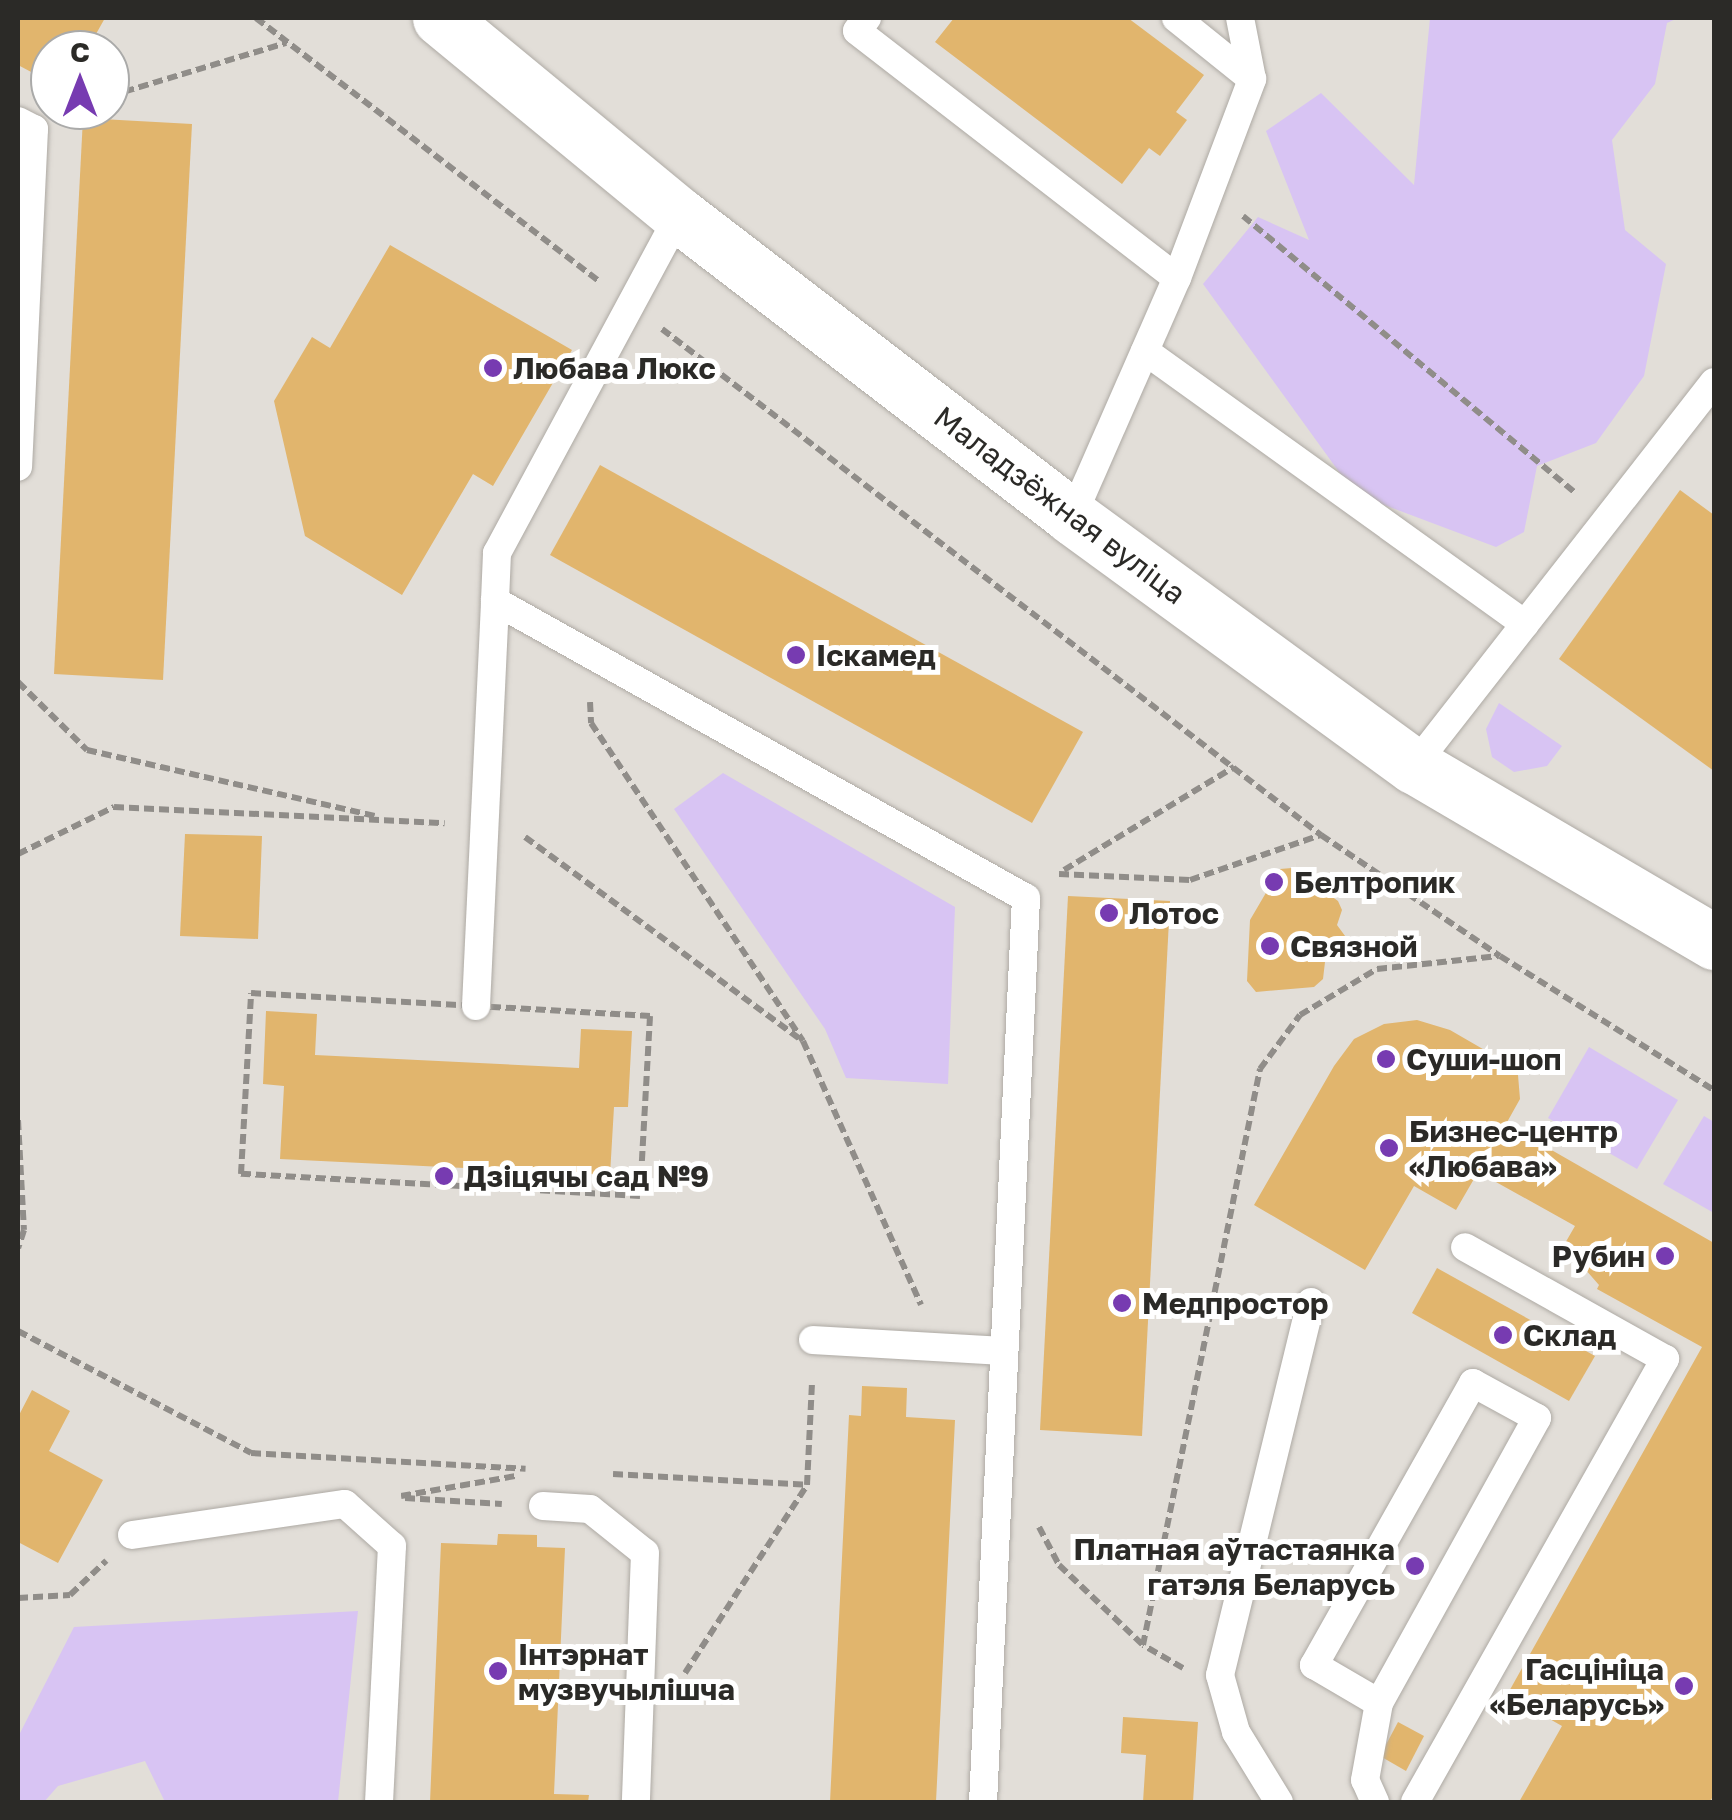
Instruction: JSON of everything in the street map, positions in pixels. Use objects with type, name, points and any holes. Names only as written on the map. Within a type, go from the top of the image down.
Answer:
[{"type":"main road","name":"Маладзёжная вуліца","points":[[440,18],[679,215],[1072,518],[1414,766],[1714,942]]},
{"type":"lane","points":[[867,18],[857,31],[1177,278]]},
{"type":"lane","points":[[1176,18],[1252,79]]},
{"type":"lane","points":[[1072,518],[1177,278],[1252,79],[1240,18]]},
{"type":"lane","points":[[18,121],[34,130],[18,467]]},
{"type":"lane","points":[[476,1006],[497,553],[679,215]]},
{"type":"lane","points":[[1145,350],[1525,624]]},
{"type":"lane","points":[[1414,766],[1714,382]]},
{"type":"lane","points":[[494,601],[1026,898],[983,1802]]},
{"type":"lane","points":[[1415,1802],[1665,1360],[1465,1247]]},
{"type":"lane","points":[[1279,1802],[1236,1732],[1220,1675],[1312,1302]]},
{"type":"lane","points":[[813,1340],[1004,1351]]},
{"type":"lane","points":[[1375,1802],[1365,1780],[1379,1703],[1537,1418],[1473,1383],[1314,1665],[1379,1703]]},
{"type":"lane","points":[[132,1535],[345,1504],[392,1546],[380,1802]]},
{"type":"lane","points":[[544,1506],[590,1509],[645,1554],[636,1802]]},
{"type":"path","points":[[256,18],[1321,835],[1500,956],[1714,1090]]},
{"type":"path","points":[[130,90],[286,42]]},
{"type":"path","points":[[1211,188],[1607,519]]},
{"type":"path","points":[[589,653],[591,723],[803,1041],[940,1348]]},
{"type":"path","points":[[18,682],[88,750],[391,820]]},
{"type":"path","points":[[1026,898],[1061,872],[1234,767]]},
{"type":"path","points":[[18,854],[114,808],[485,825],[517,831],[803,1041]]},
{"type":"path","points":[[1061,872],[1190,880],[1321,835]]},
{"type":"path","points":[[251,993],[476,1006],[650,1016],[640,1196],[241,1174],[251,993]]},
{"type":"path","points":[[18,1248],[24,1230],[19,1124]]},
{"type":"path","points":[[18,1331],[251,1453],[530,1471],[394,1497],[544,1506]]},
{"type":"path","points":[[638,1745],[806,1486],[813,1340]]},
{"type":"path","points":[[998,1451],[1060,1565],[1143,1645]]},
{"type":"path","points":[[609,1474],[806,1486]]},
{"type":"path","points":[[18,1598],[70,1595],[132,1535]]},
{"type":"shaded area","points":[[1430,18],[1678,18],[1667,23],[1655,84],[1612,140],[1625,230],[1666,264],[1644,376],[1596,443],[1537,466],[1524,532],[1496,547],[1355,494],[1203,284],[1258,217],[1309,240],[1266,131],[1321,93],[1414,185]]},
{"type":"shaded area","points":[[1499,703],[1562,746],[1547,766],[1514,772],[1492,757],[1486,729]]},
{"type":"shaded area","points":[[723,773],[955,907],[948,1084],[846,1078],[825,1029],[674,809]]},
{"type":"shaded area","points":[[1589,1047],[1678,1100],[1637,1169],[1548,1118]]},
{"type":"shaded area","points":[[1704,1116],[1714,1122],[1714,1213],[1663,1184]]},
{"type":"shaded area","points":[[358,1611],[338,1802],[165,1802],[145,1761],[58,1786],[44,1802],[18,1802],[18,1737],[74,1627]]},
{"type":"building","points":[[18,18],[105,18],[98,30],[30,30],[30,71],[18,65]]},
{"type":"building","points":[[954,18],[1128,18],[1204,75],[1176,112],[1187,120],[1160,156],[1149,148],[1122,184],[935,42]]},
{"type":"building","points":[[130,121],[192,124],[163,680],[54,674],[82,130],[130,130]]},
{"type":"building","points":[[390,245],[572,350],[493,486],[473,474],[402,595],[305,536],[274,401],[312,337],[330,348]]},
{"type":"building","points":[[600,465],[1083,732],[1032,823],[550,555]]},
{"type":"building","points":[[1680,490],[1714,515],[1714,771],[1559,659]]},
{"type":"building","points":[[185,834],[262,836],[258,939],[180,936]]},
{"type":"building","points":[[1292,868],[1338,901],[1342,910],[1337,925],[1348,940],[1344,956],[1325,962],[1323,979],[1314,987],[1256,992],[1247,981],[1250,920],[1280,869]]},
{"type":"building","points":[[1068,896],[1170,901],[1142,1436],[1040,1430]]},
{"type":"building","points":[[266,1011],[317,1014],[315,1055],[579,1068],[581,1029],[632,1031],[628,1107],[614,1107],[610,1175],[280,1159],[284,1086],[263,1084]]},
{"type":"building","points":[[1417,1020],[1450,1030],[1507,1063],[1518,1075],[1520,1099],[1506,1124],[1714,1243],[1714,1794],[1710,1802],[1519,1802],[1562,1726],[1507,1695],[1702,1347],[1597,1289],[1599,1285],[1564,1245],[1575,1226],[1478,1172],[1456,1210],[1414,1186],[1365,1270],[1254,1205],[1334,1066],[1354,1039],[1384,1024]]},
{"type":"building","name":"Склад","points":[[1437,1268],[1595,1356],[1569,1401],[1412,1313]]},
{"type":"building","points":[[862,1386],[907,1388],[906,1417],[955,1420],[936,1802],[830,1802],[849,1415],[861,1416]]},
{"type":"building","points":[[32,1390],[70,1411],[49,1451],[103,1480],[58,1563],[18,1542],[18,1417]]},
{"type":"building","name":"Інтэрнат музвучылішча","points":[[498,1534],[537,1535],[537,1547],[565,1548],[554,1794],[589,1795],[588,1802],[430,1802],[441,1543],[497,1545]]},
{"type":"building","points":[[1123,1717],[1198,1722],[1193,1802],[1143,1802],[1146,1755],[1121,1753]]},
{"type":"building","points":[[1398,1722],[1424,1736],[1406,1771],[1380,1756]]},
{"type":"place","name":"Любава Люкс","points":[[493,368]]},
{"type":"place","name":"Іскамед","points":[[796,655]]},
{"type":"place","name":"Белтропик","points":[[1274,882]]},
{"type":"place","name":"Лотос","points":[[1109,913]]},
{"type":"place","name":"Связной","points":[[1270,946]]},
{"type":"place","name":"Суши-шоп","points":[[1386,1059]]},
{"type":"place","name":"Бизнес-центр «Любава»","points":[[1389,1148]]},
{"type":"place","name":"Дзіцячы сад №9","points":[[444,1176]]},
{"type":"place","name":"Рубин","points":[[1665,1256]]},
{"type":"place","name":"Медпростор","points":[[1122,1303]]},
{"type":"place","name":"Склад","points":[[1503,1335]]},
{"type":"place","name":"Платная аўтастаянка гатэля Беларусь","points":[[1415,1566]]},
{"type":"place","name":"Інтэрнат музвучылішча","points":[[498,1671]]},
{"type":"place","name":"Гасцініца «Беларусь»","points":[[1684,1686]]}]
